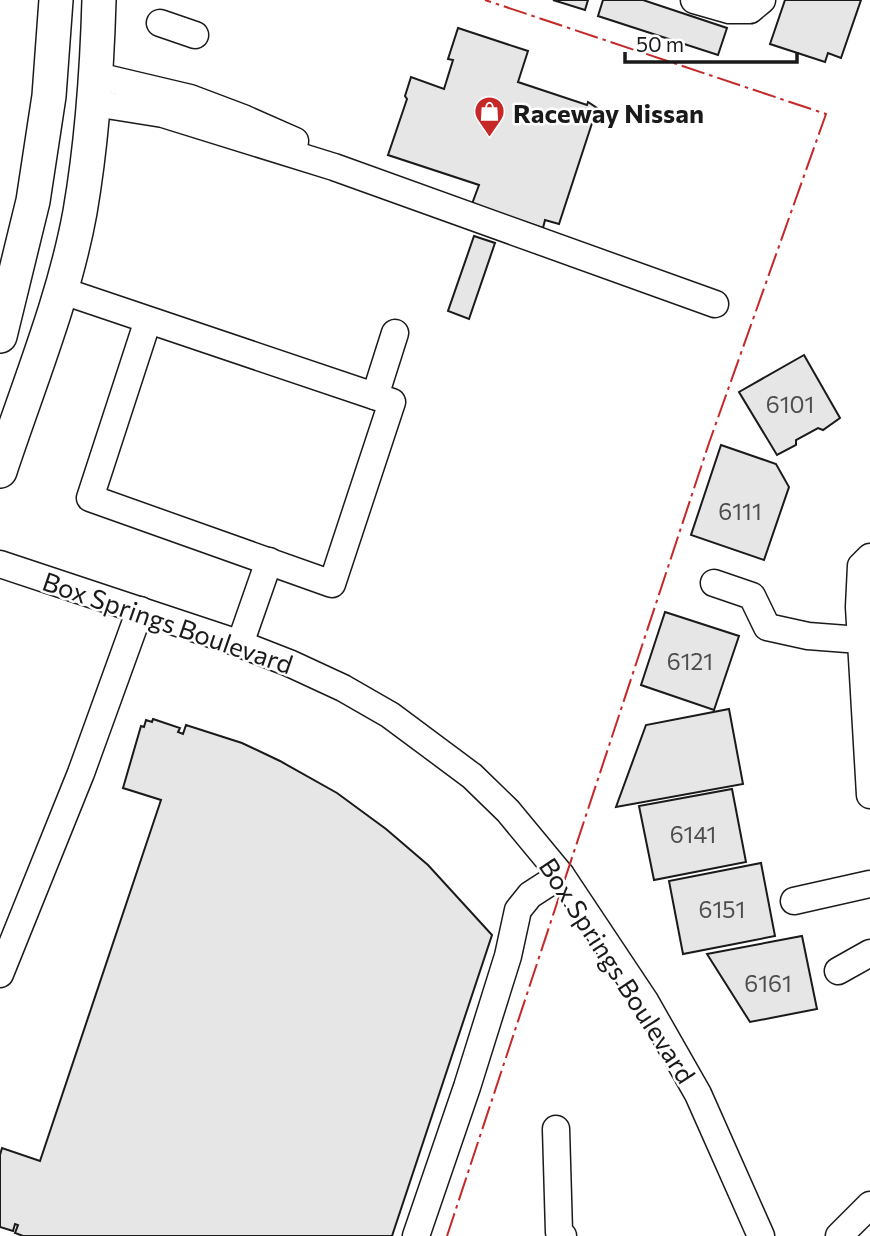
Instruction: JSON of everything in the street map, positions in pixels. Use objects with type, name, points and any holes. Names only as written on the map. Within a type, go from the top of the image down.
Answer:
[{"type":"main road","points":[[0,336],[33,201],[49,96],[56,0]]},
{"type":"main road","points":[[0,471],[60,290],[80,212],[96,89],[99,0]]},
{"type":"street","points":[[694,0],[729,10],[750,10],[762,0]]},
{"type":"street","points":[[160,23],[195,35]]},
{"type":"street","points":[[96,89],[163,114],[334,167],[715,304]]},
{"type":"street","points":[[60,290],[392,402],[332,584],[90,498],[148,320]]},
{"type":"street","points":[[375,396],[396,332]]},
{"type":"street","points":[[869,782],[859,607],[861,566],[870,557]]},
{"type":"street","points":[[240,644],[269,562]]},
{"type":"street","name":"Box Springs Boulevard","points":[[0,564],[289,663],[390,715],[472,776],[508,811],[561,875],[645,1001],[698,1094],[761,1236]]},
{"type":"street","points":[[714,583],[752,596],[767,627],[808,636],[860,640]]},
{"type":"street","points":[[0,974],[81,773],[140,610]]},
{"type":"street","points":[[416,1236],[471,1074],[508,956],[519,910],[530,895],[561,875]]},
{"type":"street","points":[[794,901],[870,884]]},
{"type":"street","points":[[838,971],[870,953]]},
{"type":"street","points":[[556,1129],[559,1232],[563,1236]]},
{"type":"street","points":[[839,1236],[866,1217]]},
{"type":"building","points":[[553,0],[588,0],[585,10]]},
{"type":"building","points":[[603,0],[643,0],[727,28],[718,55],[598,16]]},
{"type":"building","points":[[785,0],[861,0],[841,58],[828,53],[825,62],[770,44]]},
{"type":"building","name":"Raceway Nissan","points":[[458,28],[528,51],[518,82],[587,105],[588,102],[597,108],[559,224],[545,220],[543,228],[472,204],[479,185],[388,155],[407,99],[405,96],[411,77],[444,89],[453,60],[448,59]]},
{"type":"building","points":[[474,236],[495,243],[469,319],[448,311]]},
{"type":"building","points":[[804,355],[840,418],[823,430],[818,428],[796,440],[796,445],[777,455],[739,392]]},
{"type":"building","points":[[721,445],[776,464],[789,487],[764,560],[691,535]]},
{"type":"building","points":[[665,612],[739,636],[714,710],[641,685]]},
{"type":"building","points":[[729,709],[743,784],[616,807],[646,725]]},
{"type":"building","points":[[153,719],[180,728],[178,732],[183,734],[186,725],[242,743],[337,793],[386,829],[428,865],[492,935],[392,1236],[23,1236],[15,1233],[18,1225],[15,1224],[13,1231],[0,1227],[2,1148],[40,1161],[161,800],[123,788],[141,726],[144,727],[146,720],[152,722]]},
{"type":"building","points":[[732,789],[746,862],[654,880],[639,806]]},
{"type":"building","points":[[761,863],[775,936],[683,954],[669,881]]},
{"type":"building","points":[[802,936],[817,1009],[750,1022],[707,954]]},
{"type":"power","points":[[447,1236],[709,443],[826,114],[485,0]]},
{"type":"place","name":"Raceway Nissan","points":[[490,139]]}]
